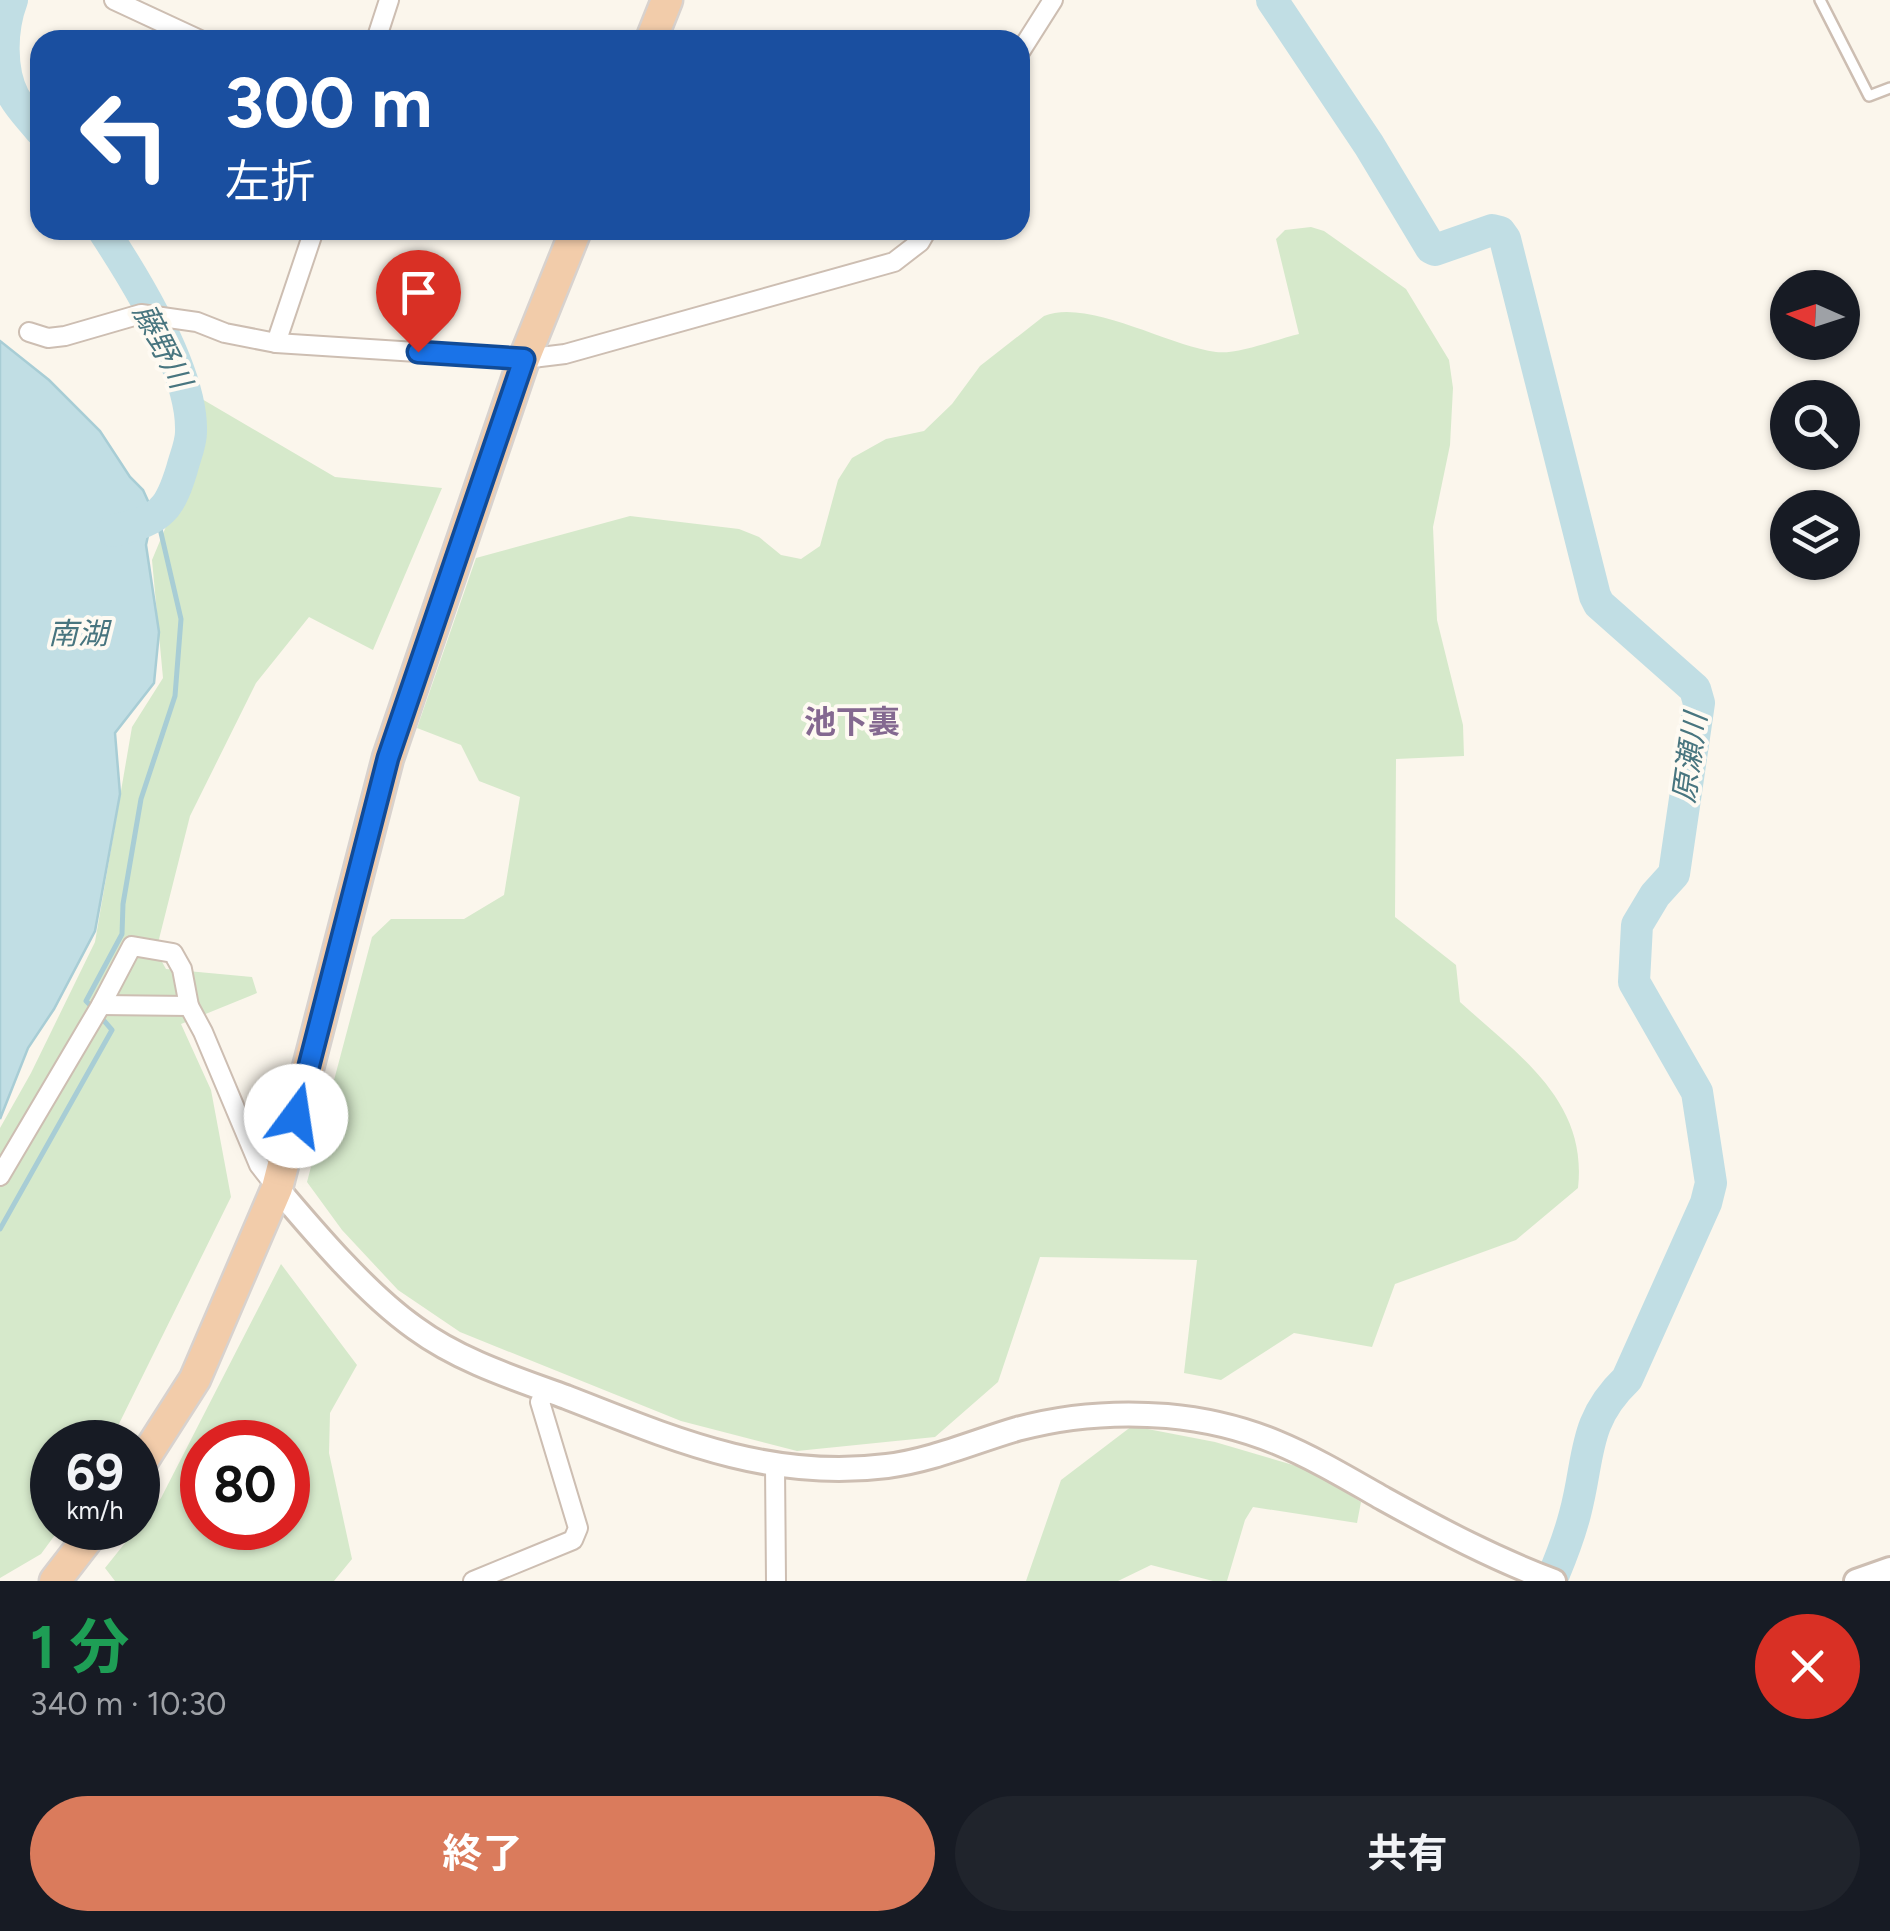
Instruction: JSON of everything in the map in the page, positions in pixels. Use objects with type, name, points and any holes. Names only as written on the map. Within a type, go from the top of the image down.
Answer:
[{"type":"highway","points":[[655,30],[667,0]]},
{"type":"highway","points":[[160,1433],[195,1378],[278,1188],[388,758],[524,359],[572,240]]},
{"type":"highway","points":[[55,1581],[79,1550]]},
{"type":"street","points":[[114,0],[178,30]]},
{"type":"street","points":[[379,30],[389,0]]},
{"type":"street","points":[[1030,36],[1053,0]]},
{"type":"street","points":[[276,343],[311,240]]},
{"type":"street","points":[[29,332],[48,338],[65,336],[142,314],[162,315],[276,343],[524,359],[564,354],[894,262],[921,240]]},
{"type":"street","points":[[0,1176],[132,946],[173,953],[182,969],[189,1006],[259,1165],[386,1304],[416,1329],[466,1358],[726,1457],[775,1466],[834,1470],[887,1466],[940,1456],[1018,1429],[1068,1418],[1167,1416],[1221,1424],[1272,1439],[1322,1461],[1496,1571],[1554,1581]]},
{"type":"street","points":[[101,1005],[189,1006]]},
{"type":"street","points":[[473,1581],[573,1540],[578,1528],[540,1402],[547,1390]]},
{"type":"street","points":[[775,1466],[776,1581]]},
{"type":"street","points":[[1856,1581],[1890,1569]]},
{"type":"lane","points":[[1820,0],[1870,96],[1890,88]]},
{"type":"green space","points":[[1311,227],[1324,231],[1406,289],[1449,360],[1453,388],[1450,445],[1433,527],[1437,620],[1463,725],[1464,756],[1396,759],[1395,917],[1456,965],[1460,1002],[1525,1060],[1560,1104],[1572,1129],[1578,1157],[1578,1188],[1516,1240],[1395,1284],[1372,1347],[1294,1333],[1221,1380],[1184,1373],[1197,1260],[1040,1257],[998,1382],[935,1437],[797,1451],[681,1421],[460,1332],[398,1290],[342,1230],[307,1182],[372,937],[391,919],[464,919],[504,895],[520,797],[479,781],[461,745],[417,728],[476,558],[630,516],[739,529],[759,537],[781,555],[801,559],[820,546],[838,480],[852,458],[886,439],[924,431],[952,404],[980,366],[1044,316],[1082,313],[1216,352],[1246,349],[1299,334],[1276,239],[1285,230]]},
{"type":"green space","points":[[190,392],[335,477],[442,488],[373,650],[309,617],[256,683],[190,816],[156,951],[166,969],[252,977],[257,993],[181,1024],[211,1090],[231,1197],[121,1420],[30,1420],[30,1550],[44,1550],[0,1578],[0,1128],[95,942],[132,727],[163,678],[152,560],[185,481]]},
{"type":"green space","points":[[281,1264],[357,1365],[330,1413],[329,1453],[352,1559],[334,1581],[115,1581],[105,1568],[119,1550],[160,1550],[160,1499],[180,1461],[180,1550],[310,1550],[310,1420],[201,1420]]},
{"type":"green space","points":[[1132,1426],[1215,1442],[1310,1470],[1361,1502],[1357,1523],[1253,1507],[1245,1520],[1227,1581],[1151,1565],[1118,1581],[1026,1581],[1061,1480]]},
{"type":"water","name":"南湖","points":[[0,341],[49,380],[100,431],[143,490],[153,512],[146,545],[159,632],[154,683],[115,733],[120,794],[95,931],[54,1009],[28,1048],[0,1119]]},
{"type":"waterway","name":"藤野川","points":[[12,0],[4,36],[4,62],[14,97],[30,118]]},
{"type":"waterway","name":"原瀬川","points":[[1272,0],[1369,145],[1431,248],[1435,250],[1492,230],[1505,239],[1595,596],[1599,604],[1695,689],[1699,703],[1674,874],[1655,895],[1637,925],[1634,982],[1697,1092],[1711,1183],[1706,1203],[1627,1379],[1612,1395],[1595,1426],[1573,1523],[1551,1581]]},
{"type":"waterway","name":"藤野川","points":[[109,240],[146,300],[173,355],[183,382],[191,432],[179,480],[166,506],[145,521],[113,531]]},
{"type":"waterway","points":[[93,1008],[86,1001],[122,934],[123,904],[141,799],[175,696],[181,619],[158,520],[165,508]]},
{"type":"waterway","points":[[0,1229],[112,1030],[100,1016]]},
{"type":"district","name":"池下裏","points":[[852,722]]},
{"type":"route","points":[[296,1116],[388,758],[524,359],[418,352]]}]
